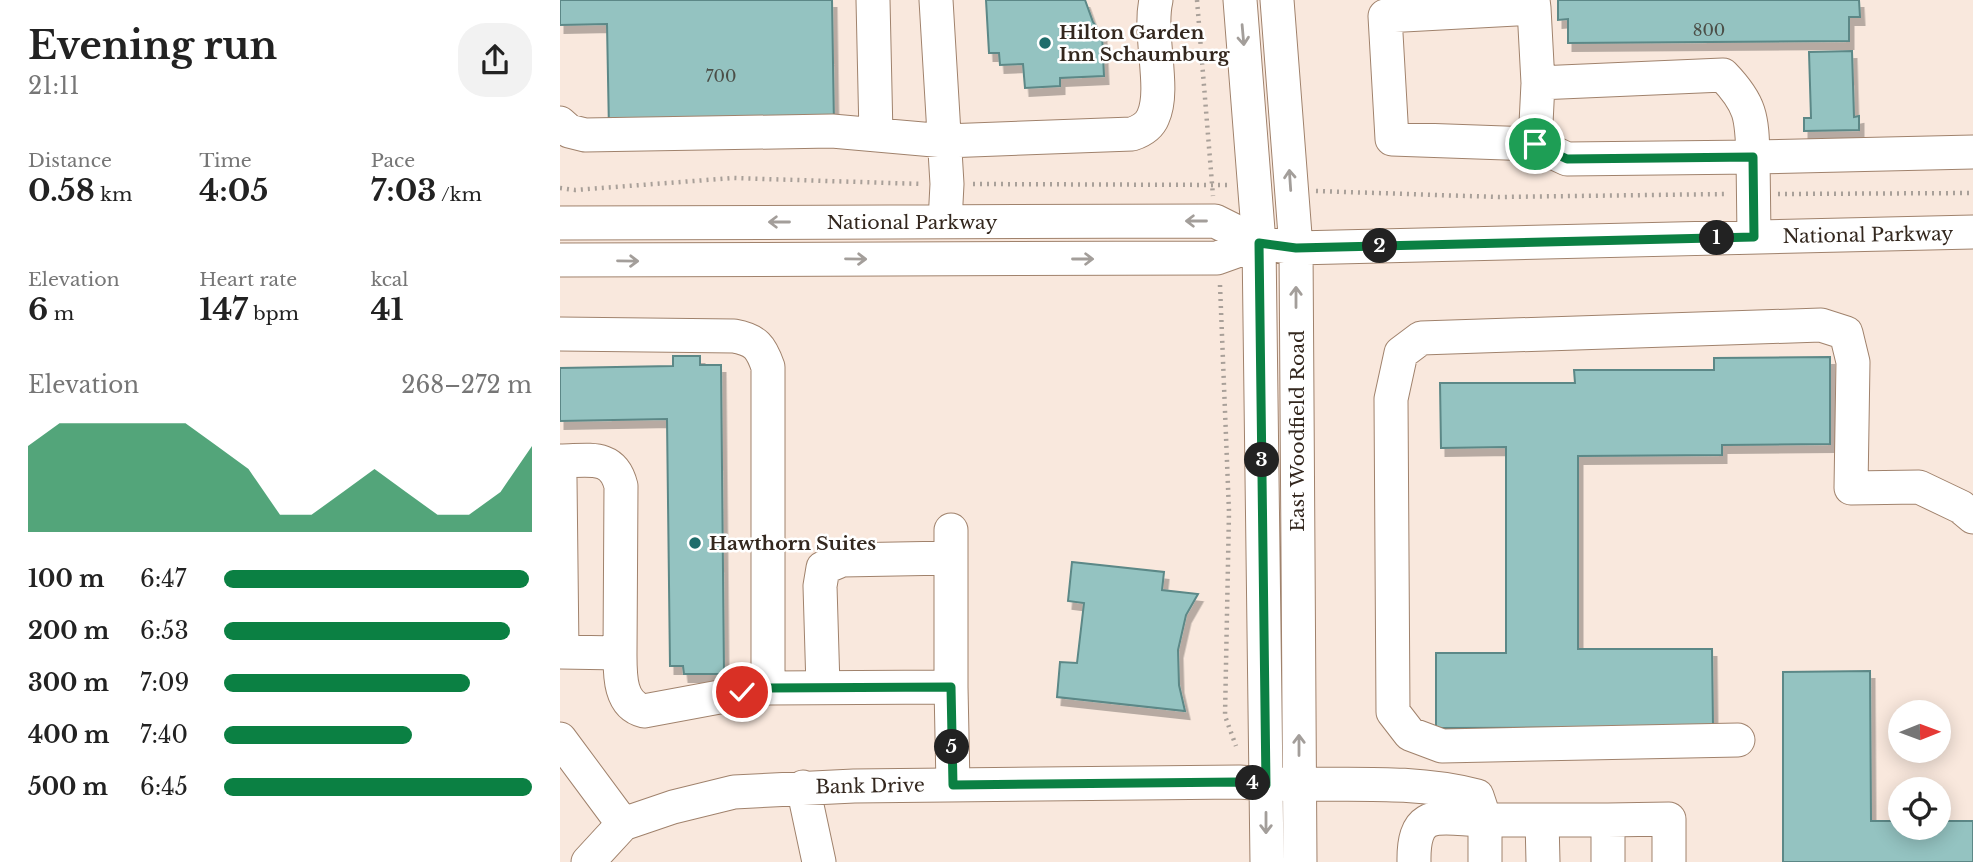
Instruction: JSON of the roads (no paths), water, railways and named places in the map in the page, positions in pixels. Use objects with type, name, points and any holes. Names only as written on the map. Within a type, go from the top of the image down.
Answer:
[{"type":"street","points":[[873,0],[876,135]]},
{"type":"street","points":[[936,0],[947,184],[946,222]]},
{"type":"street","points":[[560,123],[569,131],[585,135],[832,131],[945,141],[1132,134],[1145,129],[1154,117],[1157,96],[1151,20],[1156,0]]},
{"type":"street","name":"East Woodfield Road","points":[[1240,0],[1259,243],[1252,783],[1267,862]]},
{"type":"street","name":"East Woodfield Road","points":[[1277,0],[1296,248],[1300,862]]},
{"type":"street","points":[[1535,144],[1538,83],[1533,4],[1385,16],[1392,139],[1535,144],[1567,159],[1973,152]]},
{"type":"street","points":[[1538,83],[1723,75],[1745,98],[1752,131],[1754,237]]},
{"type":"street","name":"National Parkway","points":[[560,223],[1214,221],[1259,243],[1296,248],[1973,232]]},
{"type":"street","name":"National Parkway","points":[[560,260],[1217,258],[1259,243]]},
{"type":"street","points":[[1738,740],[1442,746],[1410,734],[1394,712],[1391,399],[1401,353],[1421,338],[1821,325],[1846,332],[1853,362],[1851,488],[1919,486],[1961,507],[1973,517]]},
{"type":"street","points":[[560,334],[734,336],[751,339],[762,348],[768,367],[768,688]]},
{"type":"street","points":[[560,461],[598,461],[609,464],[617,471],[621,486],[620,680],[627,699],[635,709],[644,711],[768,688],[951,687]]},
{"type":"street","points":[[560,479],[561,652],[620,653]]},
{"type":"street","points":[[823,687],[820,586],[823,568],[842,560],[951,544],[953,785]]},
{"type":"street","points":[[560,739],[623,824]]},
{"type":"street","name":"Bank Drive","points":[[588,862],[623,824],[673,807],[734,792],[803,787],[1252,783],[1299,787],[1441,786],[1478,796],[1485,820]]},
{"type":"street","points":[[803,787],[819,862]]},
{"type":"street","points":[[1414,862],[1414,837],[1420,825],[1431,819],[1669,819],[1670,862]]},
{"type":"street","points":[[1485,820],[1485,862]]},
{"type":"street","points":[[1542,820],[1543,862]]},
{"type":"street","points":[[1608,820],[1608,862]]},
{"type":"place","name":"Hilton Garden Inn Schaumburg","points":[[1045,43]]},
{"type":"place","name":"Hawthorn Suites","points":[[695,543]]}]
